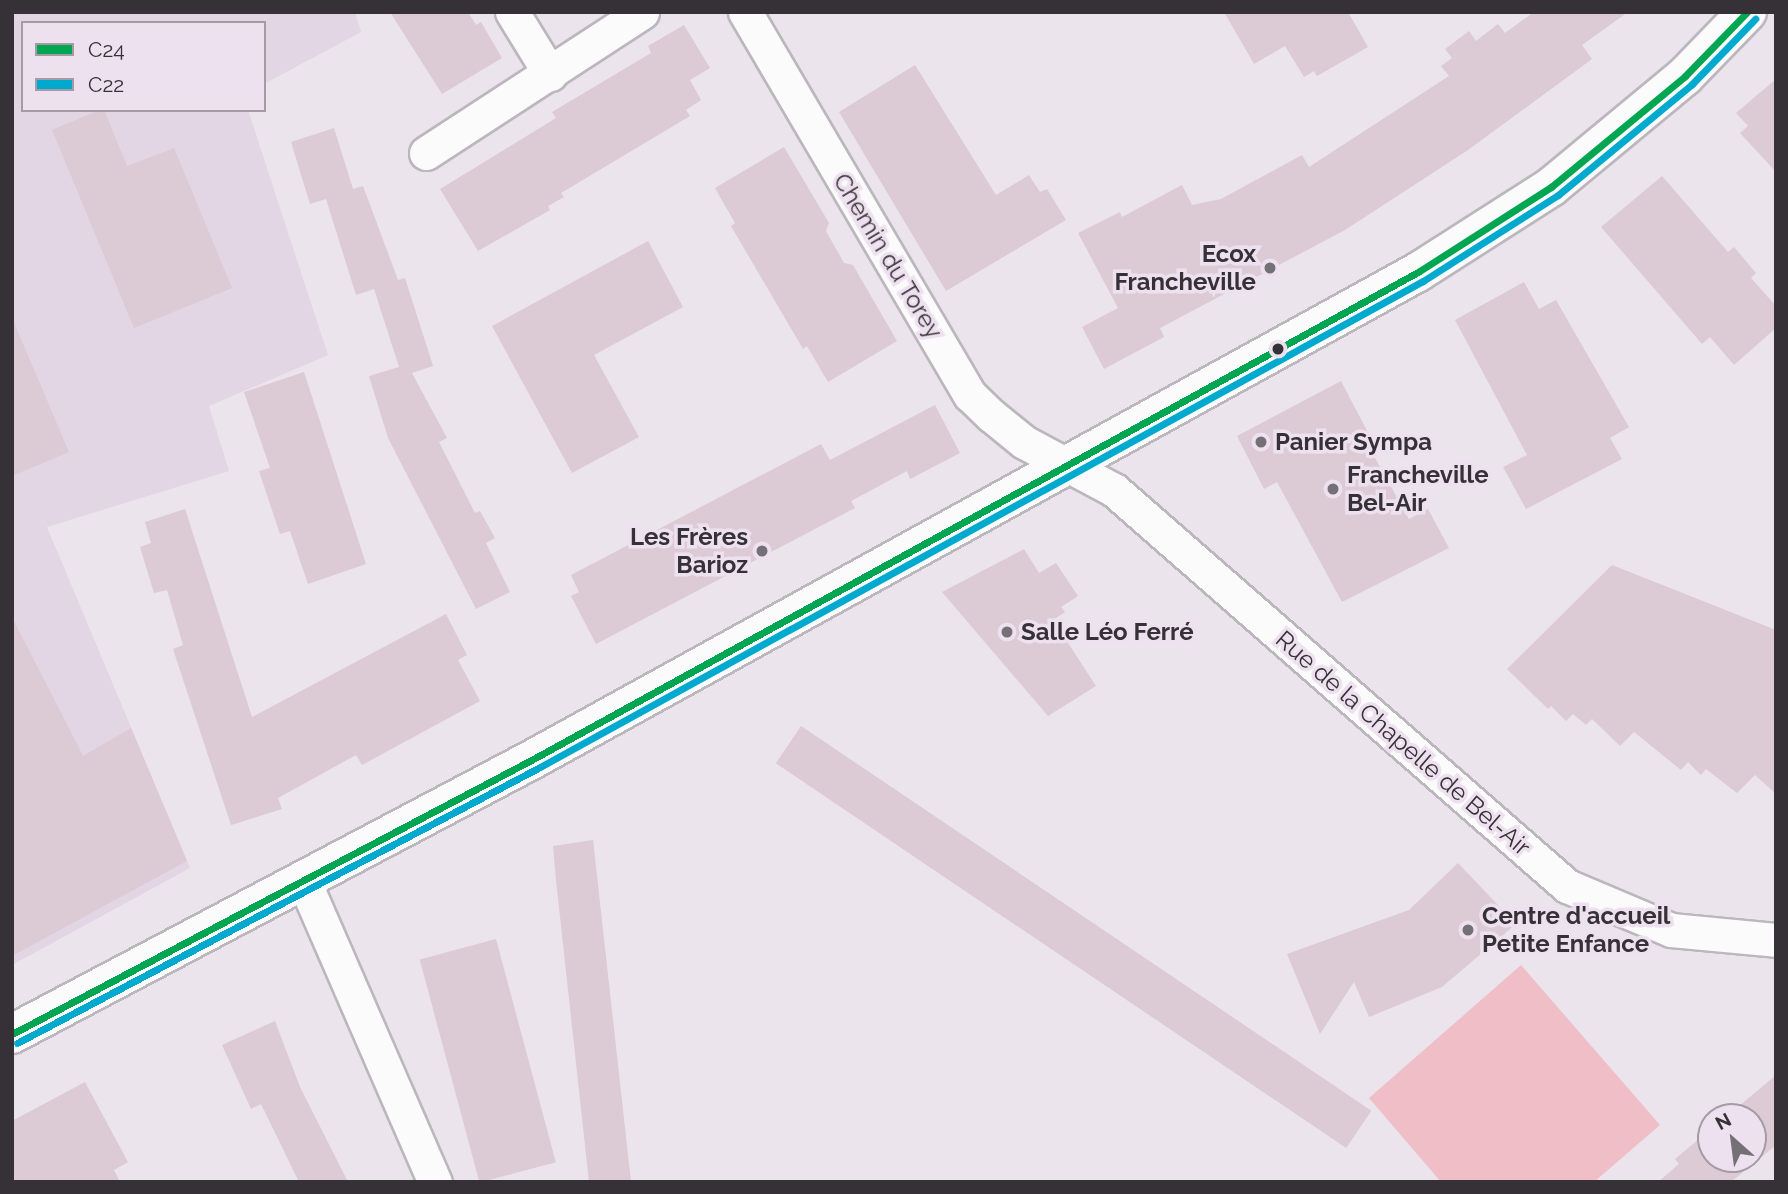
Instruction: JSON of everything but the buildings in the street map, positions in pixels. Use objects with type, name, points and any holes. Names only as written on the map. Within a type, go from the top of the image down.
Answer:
[{"type":"main road","points":[[12,1034],[1068,467],[1418,272],[1551,187],[1685,76],[1747,12]]},
{"type":"street","points":[[512,12],[550,74]]},
{"type":"street","points":[[426,153],[642,12]]},
{"type":"street","name":"Chemin du Torey","points":[[745,12],[970,395],[1024,442],[1068,467]]},
{"type":"street","name":"Rue de la Chapelle de Bel-Air","points":[[1068,467],[1114,490],[1154,522],[1567,886],[1671,929],[1776,940]]},
{"type":"street","points":[[303,879],[435,1182]]},
{"type":"shaded area","points":[[12,12],[355,12],[361,32],[266,83],[266,21],[21,21],[21,112],[249,112],[328,355],[209,406],[229,471],[47,527],[190,868],[12,965]]},
{"type":"shaded area","points":[[1521,965],[1660,1125],[1594,1182],[1441,1182],[1369,1098]]},
{"type":"transit line","name":"C24","points":[[12,1034],[535,758],[1418,272],[1551,187],[1685,76],[1747,12]]},
{"type":"transit line","name":"C22","points":[[17,1043],[540,767],[1423,281],[1558,195],[1692,84],[1755,19]]},
{"type":"place","name":"Ecox Francheville","points":[[1270,268]]},
{"type":"place","name":"Panier Sympa","points":[[1261,442]]},
{"type":"place","name":"Francheville Bel-Air","points":[[1333,489]]},
{"type":"place","name":"Les Frères Barioz","points":[[762,551]]},
{"type":"place","name":"Salle Léo Ferré","points":[[1007,632]]},
{"type":"place","name":"Centre d'accueil Petite Enfance","points":[[1468,930]]}]
